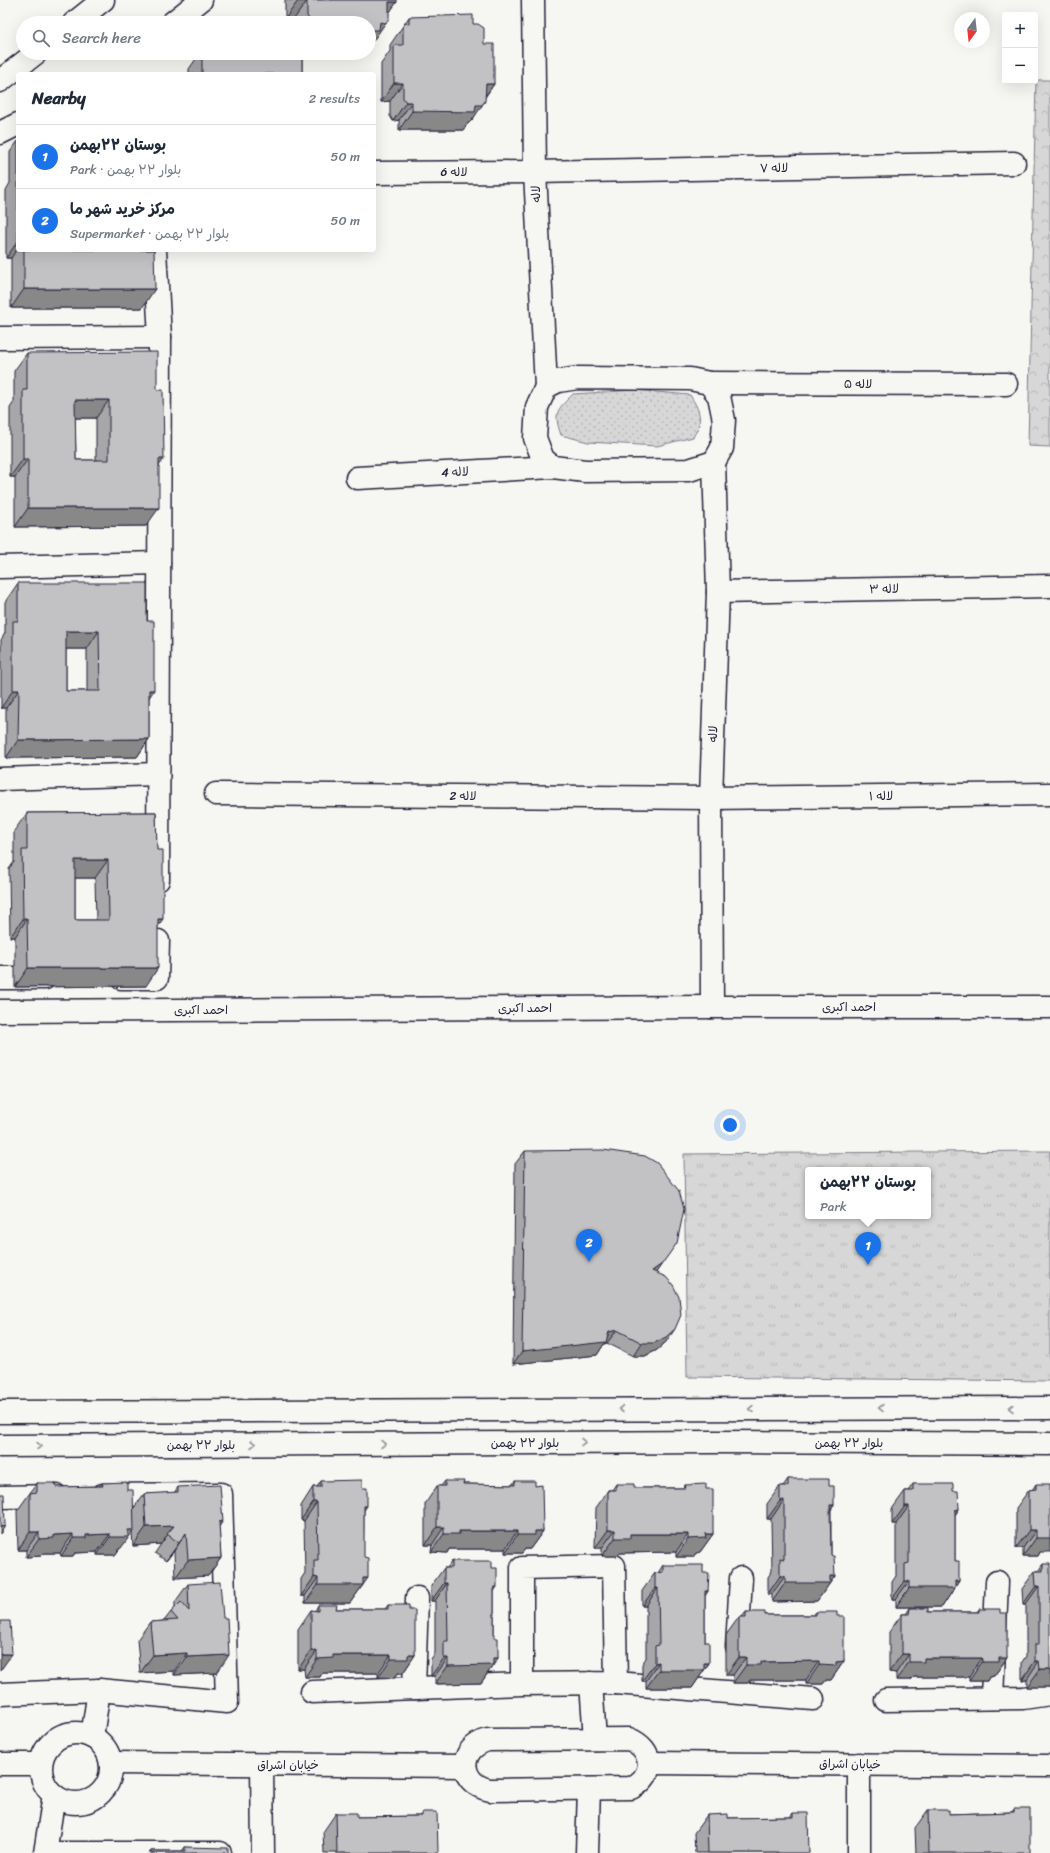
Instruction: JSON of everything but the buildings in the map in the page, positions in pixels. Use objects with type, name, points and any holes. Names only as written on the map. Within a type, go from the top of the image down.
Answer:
[{"type":"street","points":[[83,16],[103,0]]},
{"type":"street","points":[[181,16],[201,0]]},
{"type":"street","name":"لاله","points":[[533,0],[535,172],[546,388]]},
{"type":"street","points":[[0,81],[27,60]]},
{"type":"street","points":[[0,133],[16,125]]},
{"type":"street","name":"لاله ۷","points":[[535,172],[1014,164]]},
{"type":"street","name":"لاله 6","points":[[376,173],[535,172]]},
{"type":"street","points":[[155,252],[160,337],[158,900]]},
{"type":"street","points":[[0,338],[160,337]]},
{"type":"street","name":"لاله ۵","points":[[546,388],[558,381],[578,378],[690,378],[709,383],[1006,384]]},
{"type":"street","points":[[709,383],[719,396],[724,420],[722,448],[714,462]]},
{"type":"street","points":[[546,388],[537,406],[535,438],[543,459],[553,467]]},
{"type":"street","name":"لاله","points":[[712,1007],[711,798],[718,592],[714,462]]},
{"type":"street","name":"لاله 4","points":[[357,478],[553,467],[585,471],[689,470],[714,462]]},
{"type":"street","points":[[0,566],[159,563]]},
{"type":"street","name":"لاله ۳","points":[[718,592],[1050,586]]},
{"type":"street","points":[[0,779],[158,774]]},
{"type":"street","name":"لاله 2","points":[[216,794],[711,798]]},
{"type":"street","name":"لاله ۱","points":[[711,798],[1050,794]]},
{"type":"street","points":[[102,978],[157,978],[158,923]]},
{"type":"street","points":[[0,978],[63,978]]},
{"type":"street","name":"احمد اکبری","points":[[0,1011],[712,1007],[1050,1007]]},
{"type":"street","points":[[0,1412],[1050,1408]]},
{"type":"street","name":"بلوار ۲۲ بهمن","points":[[0,1446],[713,1442],[1050,1444]]},
{"type":"street","points":[[0,1497],[221,1494],[227,1702],[99,1690],[0,1694]]},
{"type":"street","points":[[522,1684],[522,1568],[614,1566],[616,1683]]},
{"type":"street","points":[[734,1692],[741,1578]]},
{"type":"street","points":[[992,1698],[997,1582]]},
{"type":"street","points":[[414,1688],[417,1598]]},
{"type":"street","points":[[591,1683],[595,1739]]},
{"type":"street","points":[[312,1692],[522,1684],[616,1683],[813,1699]]},
{"type":"street","points":[[92,1736],[99,1690]]},
{"type":"street","points":[[886,1700],[1023,1698],[1050,1694]]},
{"type":"street","points":[[70,1733],[81,1733],[92,1736],[101,1743],[108,1753],[110,1764],[110,1775],[106,1786],[98,1795],[88,1801],[76,1802],[64,1801],[54,1795],[46,1787],[40,1764],[43,1753],[50,1744],[59,1737],[70,1733]]},
{"type":"street","points":[[629,1739],[637,1742],[648,1755],[649,1763],[648,1771],[644,1778],[639,1784],[631,1788],[589,1789],[490,1790],[474,1784],[469,1778],[465,1766],[468,1754],[473,1747],[480,1742],[488,1740],[629,1739]]},
{"type":"street","name":"خیابان اشراق","points":[[649,1763],[1050,1766]]},
{"type":"street","points":[[0,1764],[40,1764]]},
{"type":"street","name":"خیابان اشراق","points":[[110,1764],[465,1766]]},
{"type":"street","points":[[262,1764],[263,1853]]},
{"type":"street","points":[[859,1764],[859,1853]]},
{"type":"street","points":[[587,1853],[589,1789]]},
{"type":"street","points":[[45,1853],[54,1795]]},
{"type":"street","points":[[62,1853],[220,1853]]},
{"type":"green space","points":[[1038,80],[1050,80],[1050,447],[1028,446],[1036,84],[1038,84]]},
{"type":"green space","points":[[634,390],[690,395],[698,411],[700,420],[699,426],[693,437],[657,446],[588,442],[561,435],[557,421],[558,412],[563,404],[573,394]]},
{"type":"green space","points":[[1050,1151],[1050,1381],[687,1377],[684,1154]]},
{"type":"place","name":"مرکز خرید شهر ما","points":[[589,1262]]},
{"type":"place","name":"بوستان ۲۲بهمن","points":[[868,1265]]}]
